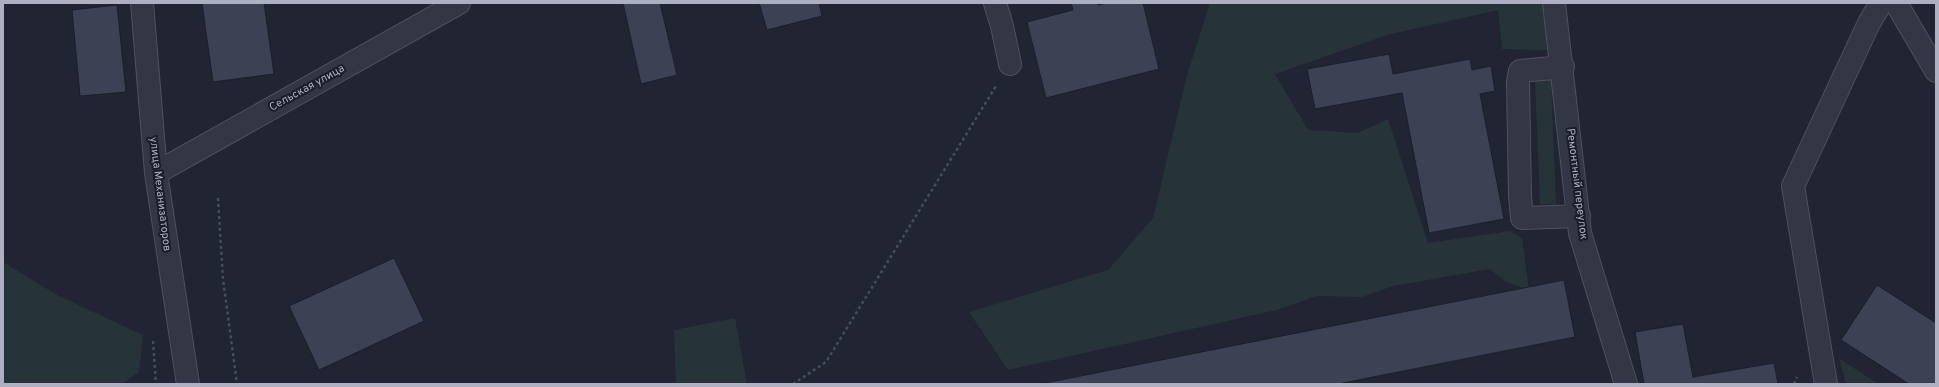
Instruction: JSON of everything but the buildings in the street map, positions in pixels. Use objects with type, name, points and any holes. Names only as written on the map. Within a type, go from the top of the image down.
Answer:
[{"type":"street","name":"улица Механизаторов","points":[[142,3],[156,173],[188,384]]},
{"type":"street","name":"Сельская улица","points":[[156,173],[459,3]]},
{"type":"street","points":[[994,3],[1002,26],[1010,64]]},
{"type":"street","name":"Ремонтный переулок","points":[[1554,3],[1580,216],[1580,233],[1626,384]]},
{"type":"street","points":[[1826,384],[1793,186],[1869,23],[1881,3]]},
{"type":"street","points":[[1896,3],[1936,71]]},
{"type":"street","points":[[1563,67],[1520,71],[1518,82],[1520,196],[1522,218],[1580,216]]},
{"type":"path","points":[[793,384],[826,362],[1010,64]]},
{"type":"path","points":[[218,198],[223,279],[237,384]]},
{"type":"shaded area","points":[[1210,3],[1545,3],[1551,50],[1502,49],[1498,10],[1387,35],[1275,74],[1308,130],[1357,133],[1388,119],[1428,243],[1510,231],[1522,238],[1529,290],[1506,282],[1490,269],[1393,286],[1362,297],[1317,296],[1277,310],[1008,370],[969,312],[1108,270],[1153,218],[1187,75]]},
{"type":"shaded area","points":[[1551,79],[1556,204],[1540,204],[1535,80]]},
{"type":"shaded area","points":[[3,262],[59,296],[143,335],[139,372],[122,384],[3,384]]},
{"type":"shaded area","points":[[735,318],[747,384],[676,384],[674,330]]},
{"type":"shaded area","points":[[1839,358],[1878,384],[1846,384]]}]
